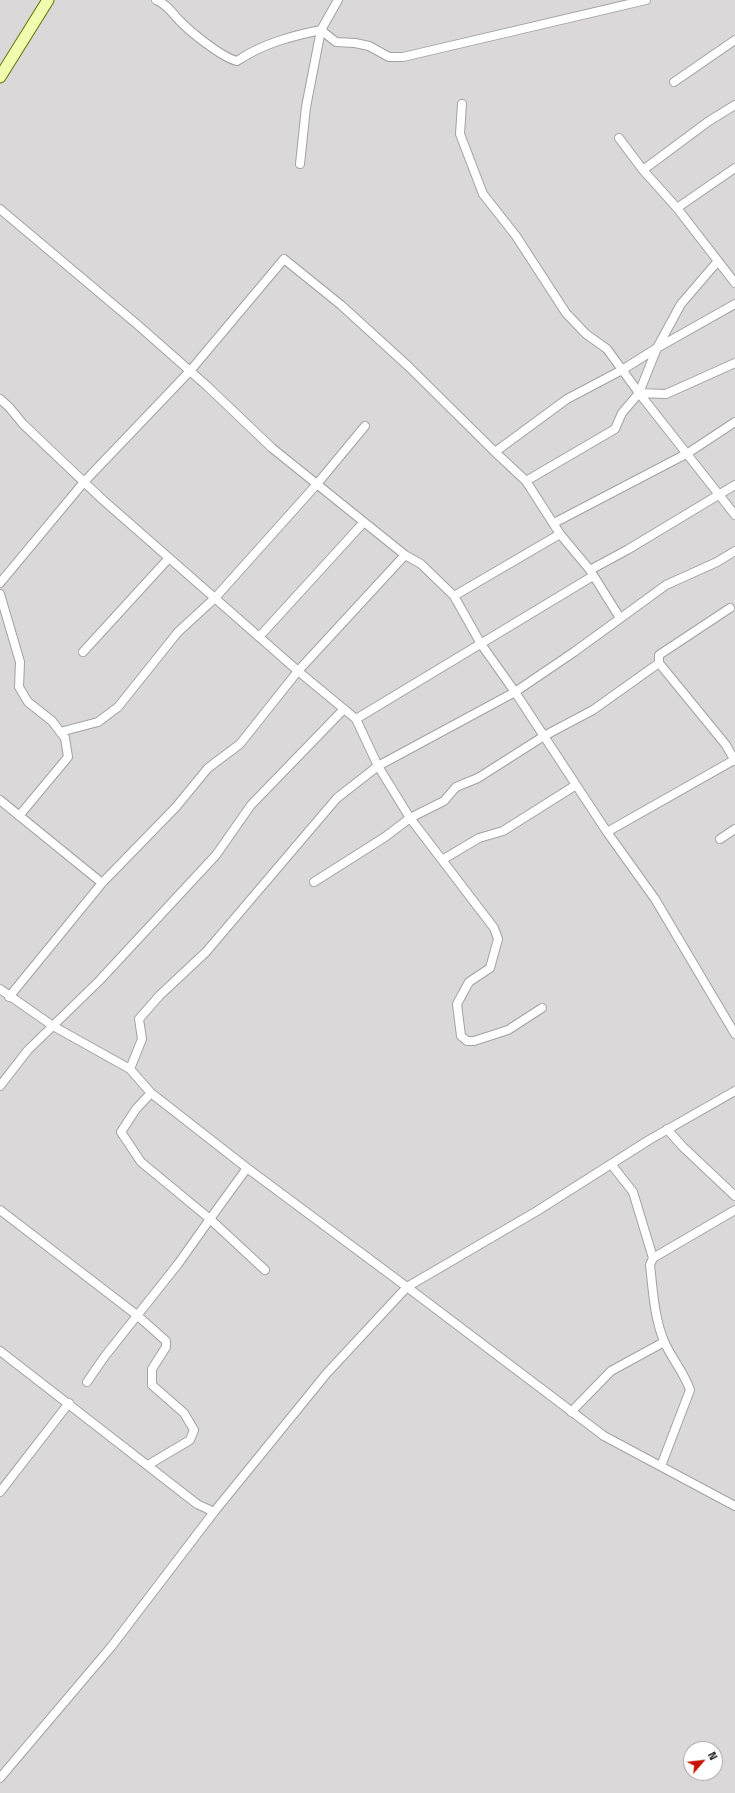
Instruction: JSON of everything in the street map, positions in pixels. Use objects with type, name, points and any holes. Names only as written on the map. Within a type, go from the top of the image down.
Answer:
[{"type":"main road","points":[[0,77],[48,0]]},
{"type":"street","points":[[156,0],[170,9],[179,20],[195,34],[229,59],[237,61],[252,50],[289,37],[321,30]]},
{"type":"street","points":[[300,164],[306,107],[321,30],[338,0]]},
{"type":"street","points":[[321,30],[336,42],[355,43],[369,46],[389,57],[403,57],[646,0]]},
{"type":"street","points":[[674,82],[735,40]]},
{"type":"street","points":[[462,104],[460,134],[483,194],[516,236],[566,313],[586,334],[607,349],[639,393],[688,453],[735,515]]},
{"type":"street","points":[[643,170],[709,121],[735,105]]},
{"type":"street","points":[[619,138],[643,170],[677,208],[735,283]]},
{"type":"street","points":[[677,208],[735,168]]},
{"type":"street","points":[[0,209],[190,371],[272,448],[405,555],[421,564],[454,596],[481,644],[515,692],[607,832],[655,899],[735,1034]]},
{"type":"street","points":[[0,583],[84,482],[190,371],[284,260],[341,305],[403,361],[526,481],[560,534],[592,573],[620,618]]},
{"type":"street","points":[[526,481],[615,429],[622,413],[639,393],[657,348],[681,304],[718,261]]},
{"type":"street","points":[[496,452],[567,399],[622,370],[657,348],[735,304]]},
{"type":"street","points":[[639,393],[666,394],[735,363]]},
{"type":"street","points":[[0,399],[9,407],[23,424],[84,482],[214,598],[356,719],[378,766],[410,818],[494,928],[498,939],[490,968],[469,982],[457,1004],[461,1036],[467,1041],[474,1041],[508,1030],[542,1008]]},
{"type":"street","points":[[554,523],[688,453],[735,422]]},
{"type":"street","points":[[60,732],[98,722],[118,707],[178,632],[214,598],[317,484],[365,426]]},
{"type":"street","points":[[356,719],[481,644],[627,550],[735,484]]},
{"type":"street","points":[[259,637],[364,522]]},
{"type":"street","points":[[454,596],[560,534]]},
{"type":"street","points":[[130,1069],[142,1039],[139,1019],[160,995],[206,952],[337,798],[378,766],[515,692],[574,652],[666,585],[717,562],[735,551]]},
{"type":"street","points":[[9,997],[102,883],[176,807],[208,768],[240,744],[298,671],[405,555]]},
{"type":"street","points":[[83,652],[169,558]]},
{"type":"street","points":[[0,594],[20,662],[19,687],[28,702],[52,721],[65,738],[68,757],[19,816]]},
{"type":"street","points":[[607,832],[735,761],[726,745],[659,663],[659,655],[730,608]]},
{"type":"street","points":[[314,882],[385,837],[410,818],[444,802],[456,787],[478,778],[544,736],[593,710],[659,663]]},
{"type":"street","points":[[0,1086],[28,1050],[99,981],[216,855],[251,805],[344,708]]},
{"type":"street","points":[[442,860],[478,838],[503,831],[576,786]]},
{"type":"street","points":[[0,800],[102,883]]},
{"type":"street","points":[[720,839],[735,828]]},
{"type":"street","points":[[0,989],[9,997],[53,1026],[130,1069],[152,1093],[247,1168],[407,1286],[604,1436],[735,1506]]},
{"type":"street","points":[[0,1778],[111,1647],[214,1512],[327,1373],[407,1286],[537,1211],[667,1129],[735,1091]]},
{"type":"street","points":[[152,1093],[136,1109],[121,1132],[141,1162],[210,1219],[265,1270]]},
{"type":"street","points":[[667,1129],[682,1146],[735,1196]]},
{"type":"street","points":[[611,1164],[633,1192],[653,1258]]},
{"type":"street","points":[[87,1382],[105,1356],[138,1316],[247,1168]]},
{"type":"street","points":[[0,1210],[138,1316],[166,1340],[166,1347],[152,1369],[152,1385],[184,1413],[194,1430],[190,1440],[148,1465]]},
{"type":"street","points":[[661,1466],[690,1390],[686,1379],[664,1342],[656,1316],[650,1265],[653,1258],[735,1210]]},
{"type":"street","points":[[571,1412],[611,1371],[664,1342]]},
{"type":"street","points":[[0,1351],[69,1403],[197,1504],[214,1512]]},
{"type":"street","points":[[0,1492],[69,1403]]},
{"type":"shaded area","points":[[0,0],[735,0],[735,1793],[0,1793]]}]
